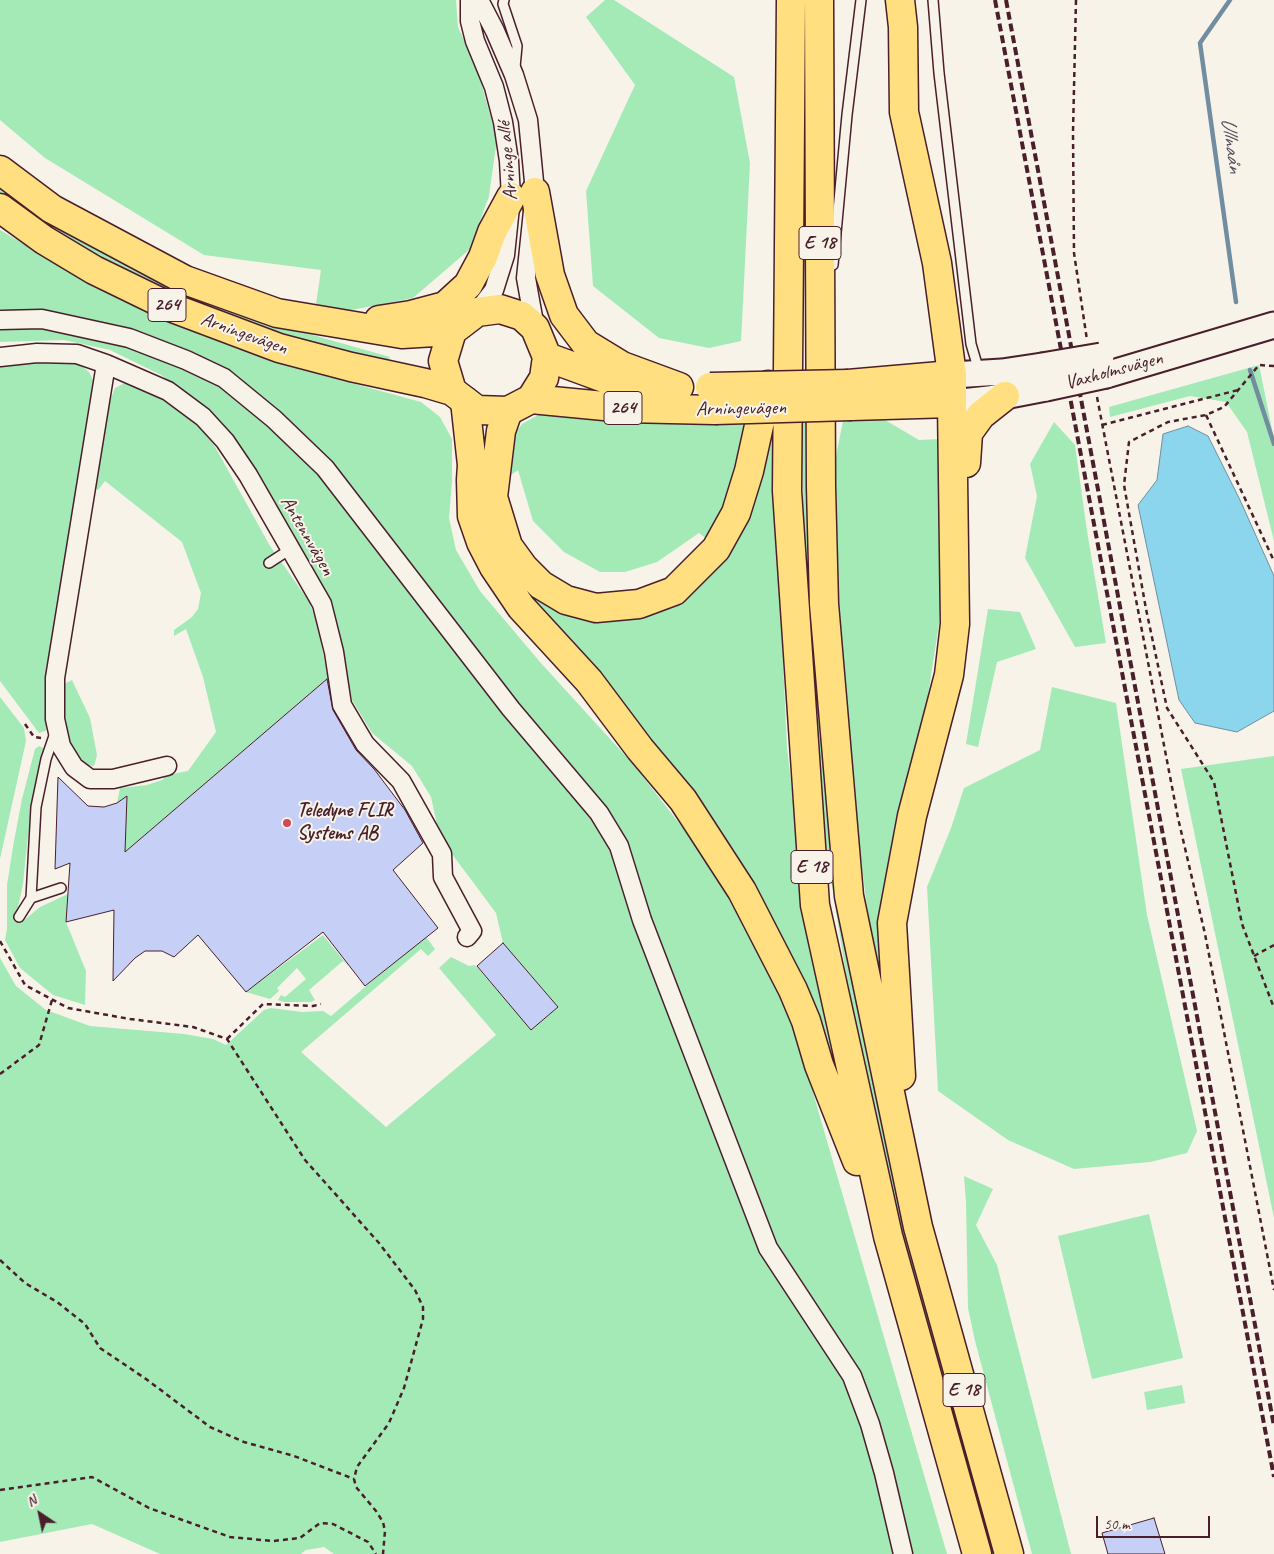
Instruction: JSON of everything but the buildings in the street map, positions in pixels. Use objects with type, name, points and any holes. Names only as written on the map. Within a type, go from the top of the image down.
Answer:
[{"type":"main road","name":"E 18","points":[[791,0],[787,491],[815,905],[888,1236],[977,1554]]},
{"type":"main road","name":"E 18","points":[[819,0],[821,487],[824,604],[849,896],[918,1227],[1009,1554]]},
{"type":"main road","points":[[900,0],[903,27],[904,112],[937,263],[952,375],[955,624],[949,675],[912,816],[892,923],[900,1072],[918,1227]]},
{"type":"main road","name":"Arningevägen","points":[[0,170],[52,209],[184,280],[277,313],[402,334],[452,331]]},
{"type":"main road","points":[[790,192],[776,349],[749,471],[736,513],[716,549],[674,591],[640,604],[596,608],[566,600],[541,585],[524,568],[508,546],[493,497],[501,431],[519,405],[544,378],[547,357],[535,328],[522,316],[500,309],[477,312],[452,331],[443,361],[459,396],[472,465],[472,516],[481,542],[494,567],[521,606],[588,681],[640,749],[683,800],[742,891],[793,990],[806,1021],[819,1065],[888,1236]]},
{"type":"main road","points":[[348,325],[411,315],[445,306],[468,285],[483,257],[492,232],[523,194]]},
{"type":"main road","points":[[523,194],[564,316],[586,344],[622,366],[679,387]]},
{"type":"main road","name":"Arningevägen","points":[[0,208],[44,240],[94,270],[170,307],[279,348],[351,367],[425,383],[459,396],[477,410],[519,405],[625,408],[713,399],[840,394],[952,403]]},
{"type":"main road","name":"Vaxholmsvägen","points":[[952,403],[994,386],[1228,339],[1274,325]]},
{"type":"main road","name":"Arningevägen","points":[[547,357],[626,386],[679,387],[713,399]]},
{"type":"main road","points":[[955,624],[967,602],[970,527],[966,451],[968,433],[981,415],[1002,372],[1044,377]]},
{"type":"main road","points":[[952,375],[994,386]]},
{"type":"main road","name":"Arningevägen","points":[[840,394],[952,375]]},
{"type":"street","name":"Arninge allé","points":[[470,0],[470,21],[475,41],[494,87],[503,122],[509,160],[523,194],[494,290],[477,312]]},
{"type":"street","name":"Arninge allé","points":[[478,0],[495,31],[514,75],[528,120],[523,194],[526,278],[535,328]]},
{"type":"street","points":[[0,320],[42,320],[129,338],[186,360],[224,378],[274,419],[325,468],[511,709],[598,813],[619,846],[642,920],[768,1248],[852,1376],[870,1424],[884,1473],[903,1554]]},
{"type":"street","name":"Antennvägen","points":[[0,358],[37,353],[77,354],[106,364],[168,390],[203,417],[224,441],[248,475],[289,550],[322,604],[334,652],[342,705],[365,744],[401,782],[442,854],[443,878],[472,932],[467,937]]},
{"type":"street","points":[[106,364],[55,678],[55,719],[61,746],[74,767],[90,779],[113,779],[167,766]]},
{"type":"lane","points":[[504,0],[503,4],[517,46],[514,75]]},
{"type":"lane","points":[[832,276],[847,116],[861,0]]},
{"type":"lane","points":[[933,0],[939,74],[971,344],[994,386]]},
{"type":"lane","points":[[821,487],[830,451]]},
{"type":"lane","points":[[269,563],[289,550]]},
{"type":"lane","points":[[19,917],[31,898],[36,807],[46,759],[57,727]]},
{"type":"lane","points":[[31,898],[62,888]]},
{"type":"path","points":[[1076,0],[1073,132],[1074,253],[1098,366],[1102,425],[1178,818],[1205,934],[1274,1290]]},
{"type":"path","points":[[1274,366],[1259,365],[1224,407],[1206,415],[1168,422],[1129,442],[1124,485],[1146,609],[1167,708],[1214,782],[1242,924],[1274,1008]]},
{"type":"path","points":[[1102,425],[1240,389]]},
{"type":"path","points":[[1206,415],[1274,561]]},
{"type":"path","points":[[25,724],[34,737]]},
{"type":"path","points":[[0,942],[25,985],[68,1008],[130,1019],[193,1027],[227,1038],[305,1160],[379,1243],[415,1290],[424,1307],[422,1328],[404,1388],[389,1423],[357,1468],[354,1479],[356,1487],[383,1522],[385,1531],[383,1554]]},
{"type":"path","points":[[1254,956],[1274,944]]},
{"type":"path","points":[[0,1074],[39,1045],[52,1000]]},
{"type":"path","points":[[227,1038],[262,1004],[314,1006],[321,1004]]},
{"type":"path","points":[[0,1260],[25,1283],[57,1302],[85,1324],[100,1348],[146,1379],[210,1428],[244,1442],[294,1456],[354,1479]]},
{"type":"path","points":[[0,1490],[92,1477],[149,1508],[230,1537],[273,1541],[300,1538],[320,1523],[333,1524],[368,1542],[376,1554]]},
{"type":"green space","points":[[0,0],[456,0],[458,27],[476,65],[497,139],[489,196],[470,249],[413,298],[346,311],[316,304],[321,270],[204,255],[45,158],[0,120]]},
{"type":"green space","points":[[605,0],[614,0],[734,77],[750,163],[741,341],[709,348],[659,338],[593,286],[586,191],[635,85],[586,17]]},
{"type":"green space","points":[[0,181],[246,316],[390,357],[387,366],[298,341],[182,299],[105,261],[28,215],[0,193]]},
{"type":"green space","points":[[0,230],[79,277],[162,319],[271,361],[421,402],[440,417],[452,439],[452,482],[449,518],[456,550],[480,591],[540,662],[632,763],[708,860],[766,952],[791,1017],[947,1554],[334,1554],[324,1547],[306,1550],[301,1554],[160,1554],[92,1524],[0,1542],[0,958],[16,986],[46,1010],[90,1026],[184,1034],[213,1039],[226,1045],[264,1010],[271,1008],[302,1012],[323,1011],[331,1016],[425,936],[435,949],[428,956],[421,949],[301,1052],[386,1127],[496,1035],[439,968],[451,957],[469,966],[475,965],[531,1029],[558,1007],[503,943],[496,913],[440,838],[431,797],[412,766],[372,733],[352,700],[333,611],[261,478],[221,421],[161,375],[110,350],[64,340],[0,342],[0,325],[24,324],[115,340],[235,380],[78,319],[0,309]]},
{"type":"green space","points":[[28,361],[71,362],[79,364],[89,372],[94,382],[48,675],[51,725],[45,731],[39,733],[0,681],[0,365]]},
{"type":"green space","points":[[1259,365],[1274,439],[1274,541],[1247,432],[1226,402],[1190,396],[1110,417],[1109,407]]},
{"type":"green space","points":[[125,383],[135,383],[174,405],[203,431],[214,445],[270,546],[308,600],[317,621],[328,679],[125,852],[117,803],[120,788],[147,785],[162,780],[167,775],[188,771],[216,732],[203,677],[186,629],[174,636],[174,630],[192,617],[198,609],[201,593],[182,542],[105,481],[98,490],[92,485],[91,477],[111,398],[115,388]]},
{"type":"green space","points":[[540,414],[579,419],[748,421],[726,506],[707,539],[699,533],[657,562],[625,572],[600,572],[564,552],[533,521],[518,470],[507,478],[512,438],[522,424]]},
{"type":"green space","points":[[885,420],[919,440],[941,439],[942,577],[939,624],[884,980],[880,985],[876,980],[856,819],[840,654],[832,476],[843,421]]},
{"type":"green space","points":[[801,421],[810,422],[867,1041],[886,1144],[913,1263],[996,1554],[988,1554],[899,1234],[854,1025],[826,847],[816,747],[805,588]]},
{"type":"green space","points":[[771,422],[778,424],[783,661],[787,748],[797,832],[840,1080],[836,1081],[807,992],[792,957],[742,866],[702,806],[648,736],[586,667],[547,629],[526,589],[558,608],[605,619],[736,540],[749,519]]},
{"type":"green space","points":[[1054,422],[1075,445],[1106,643],[1075,647],[1025,558],[1037,496],[1030,464]]},
{"type":"green space","points":[[988,609],[1020,612],[1036,649],[997,662],[978,747],[966,744]]},
{"type":"green space","points":[[72,680],[90,718],[97,755],[94,766],[82,765],[65,741],[60,688]]},
{"type":"green space","points":[[1052,687],[1116,703],[1147,915],[1197,1131],[1187,1153],[1150,1162],[1074,1169],[1008,1140],[938,1091],[927,887],[951,828],[964,788],[1040,750]]},
{"type":"green space","points":[[0,697],[24,728],[26,741],[0,859]]},
{"type":"green space","points":[[39,746],[45,749],[39,768],[30,817],[23,884],[16,917],[22,922],[40,907],[68,894],[66,922],[86,971],[85,1005],[53,995],[20,968],[5,940],[7,929],[7,885],[14,841],[22,799],[35,749]]},
{"type":"green space","points":[[1274,756],[1274,1218],[1181,769]]},
{"type":"green space","points":[[323,935],[349,967],[343,961],[309,990],[315,1000],[311,1002],[284,1002],[278,1000],[281,995],[285,997],[306,979],[297,968],[277,988],[279,991],[270,999],[246,992]]},
{"type":"green space","points":[[964,1176],[993,1189],[976,1225],[997,1265],[1071,1554],[1032,1554],[975,1341],[968,1308]]},
{"type":"green space","points":[[1149,1214],[1183,1358],[1092,1379],[1058,1236]]},
{"type":"green space","points":[[1182,1385],[1185,1403],[1147,1410],[1144,1392]]},
{"type":"water","points":[[1188,426],[1208,436],[1240,500],[1274,576],[1274,711],[1237,732],[1195,723],[1179,700],[1138,505],[1157,480],[1163,434]]},
{"type":"waterway","name":"Ullnaån","points":[[1230,0],[1200,43],[1236,302]]},
{"type":"waterway","name":"Ullnaån","points":[[1250,370],[1274,444]]},
{"type":"railway","points":[[995,0],[1274,1477]]},
{"type":"railway","points":[[1006,0],[1274,1426]]},
{"type":"place","name":"Teledyne FLIR Systems AB","points":[[287,823]]}]
